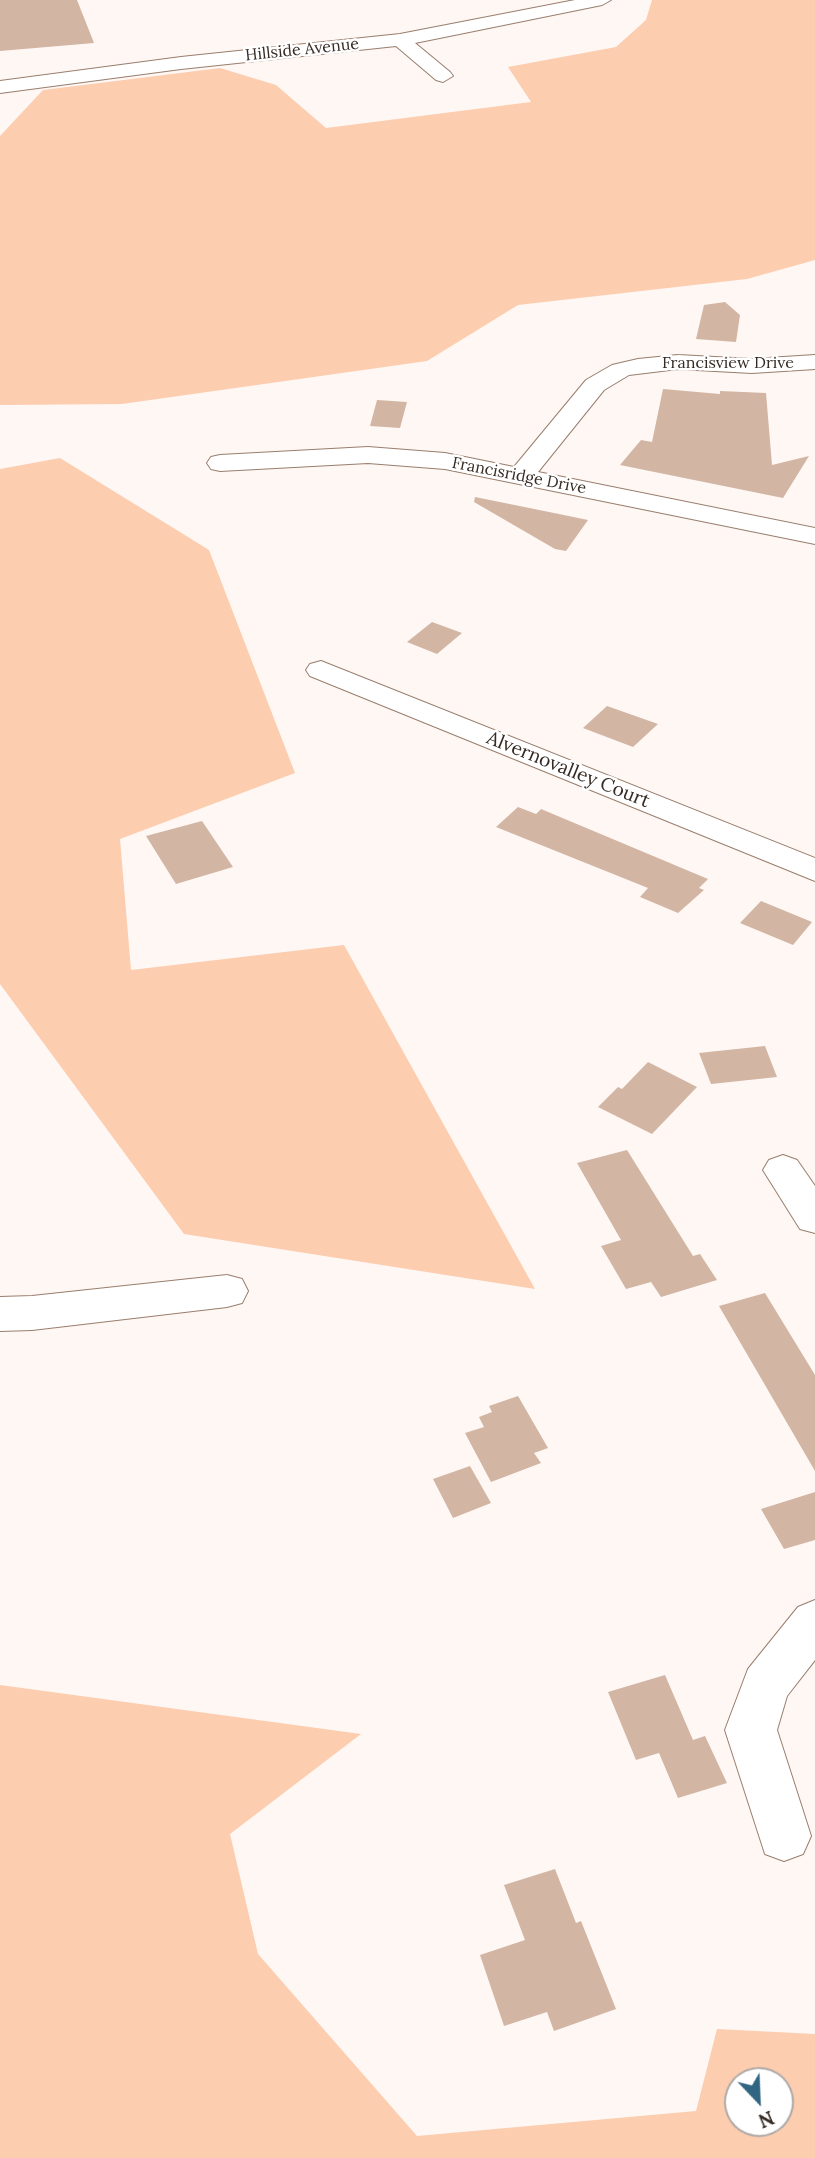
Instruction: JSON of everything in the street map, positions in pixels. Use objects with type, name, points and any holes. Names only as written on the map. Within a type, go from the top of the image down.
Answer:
[{"type":"street","name":"Hillside Avenue","points":[[0,87],[167,65],[400,40],[602,0]]},
{"type":"street","points":[[400,40],[443,76]]},
{"type":"street","name":"Francisview Drive","points":[[521,476],[595,385],[621,370],[678,362],[752,366],[815,362]]},
{"type":"street","name":"Francisridge Drive","points":[[220,463],[368,454],[444,461],[815,536]]},
{"type":"street","name":"Alvernovalley Court","points":[[321,670],[815,870]]},
{"type":"street","points":[[783,1170],[815,1218]]},
{"type":"street","points":[[0,1314],[32,1313],[227,1291]]},
{"type":"street","points":[[784,1836],[751,1730],[766,1685],[815,1622]]},
{"type":"shaded area","points":[[652,0],[815,0],[815,260],[747,279],[518,305],[427,361],[122,404],[0,405],[0,136],[43,90],[220,68],[276,85],[326,128],[531,102],[508,67],[616,47],[646,20]]},
{"type":"shaded area","points":[[60,458],[209,550],[295,773],[120,839],[131,970],[344,945],[535,1289],[184,1234],[0,984],[0,469]]},
{"type":"shaded area","points":[[0,1685],[361,1734],[230,1834],[258,1954],[417,2136],[696,2111],[717,2029],[815,2034],[815,2158],[0,2158]]},
{"type":"building","points":[[0,0],[77,0],[94,43],[0,51]]},
{"type":"building","points":[[725,302],[740,315],[736,342],[696,339],[704,305]]},
{"type":"building","points":[[663,389],[720,394],[720,391],[766,393],[772,465],[809,456],[783,498],[620,465],[641,440],[652,442]]},
{"type":"building","points":[[377,400],[407,402],[400,428],[370,426]]},
{"type":"building","points":[[475,497],[588,520],[566,551],[555,549],[474,502]]},
{"type":"building","points":[[432,622],[462,633],[437,654],[407,642]]},
{"type":"building","points":[[607,706],[658,724],[633,747],[583,728]]},
{"type":"building","points":[[518,807],[536,814],[541,809],[708,879],[699,888],[704,890],[678,913],[640,897],[648,888],[496,827]]},
{"type":"building","points":[[202,821],[233,867],[176,884],[146,836]]},
{"type":"building","points":[[761,901],[812,922],[793,945],[740,923]]},
{"type":"building","points":[[765,1046],[777,1077],[711,1084],[699,1053]]},
{"type":"building","points":[[648,1062],[697,1087],[652,1134],[598,1107],[618,1087],[622,1089]]},
{"type":"building","points":[[627,1150],[693,1256],[700,1254],[717,1280],[661,1297],[651,1282],[626,1289],[601,1246],[621,1240],[577,1163]]},
{"type":"building","points":[[765,1293],[815,1375],[815,1471],[719,1306]]},
{"type":"building","points":[[518,1396],[548,1448],[534,1453],[541,1463],[491,1482],[465,1433],[484,1427],[479,1417],[492,1412],[489,1406]]},
{"type":"building","points":[[470,1466],[491,1503],[453,1518],[433,1479]]},
{"type":"building","points":[[815,1492],[815,1540],[784,1549],[761,1509]]},
{"type":"building","points":[[665,1675],[693,1740],[705,1736],[727,1783],[678,1798],[659,1753],[636,1760],[608,1692]]},
{"type":"building","points":[[555,1869],[576,1923],[581,1921],[616,2009],[554,2031],[547,2012],[504,2026],[480,1955],[525,1940],[504,1885]]}]
